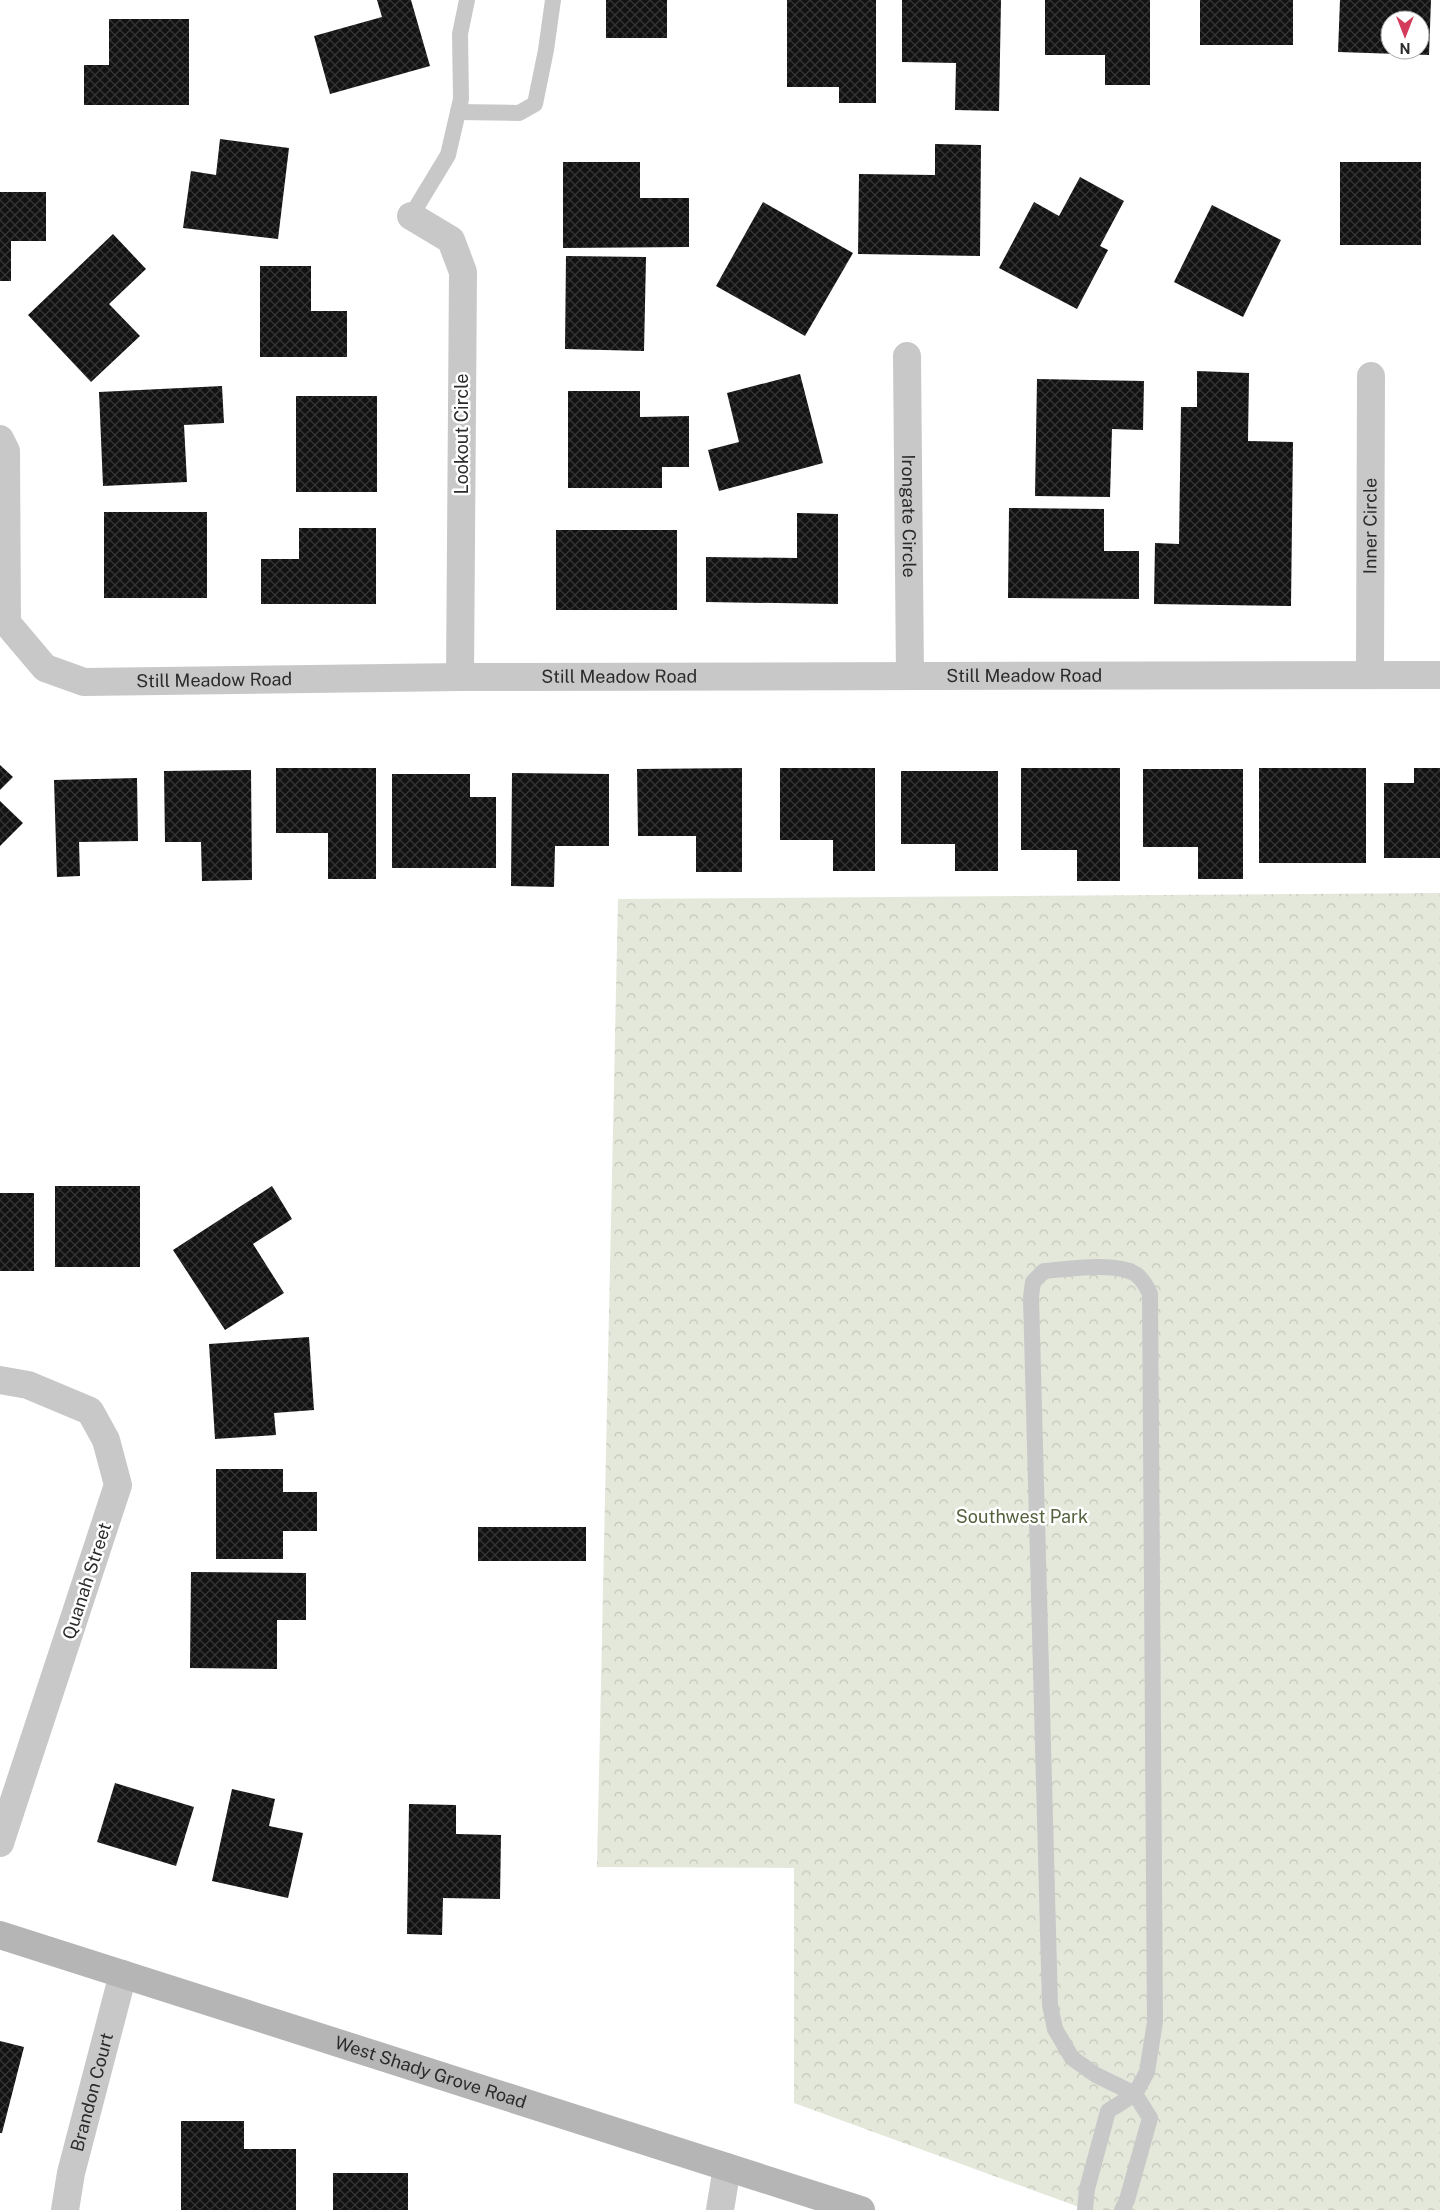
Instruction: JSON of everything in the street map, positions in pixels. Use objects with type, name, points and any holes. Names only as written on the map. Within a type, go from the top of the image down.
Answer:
[{"type":"main road","name":"West Shady Grove Road","points":[[0,1935],[861,2210]]},
{"type":"street","name":"Lookout Circle","points":[[412,216],[451,240],[463,272],[460,677]]},
{"type":"street","name":"Irongate Circle","points":[[907,356],[910,676]]},
{"type":"street","name":"Inner Circle","points":[[1370,675],[1371,376]]},
{"type":"street","name":"Still Meadow Road","points":[[0,439],[6,451],[7,623],[45,668],[84,682],[460,677],[1440,676]]},
{"type":"street","name":"Quanah Street","points":[[0,1380],[28,1384],[90,1411],[106,1440],[118,1485],[0,1843]]},
{"type":"street","name":"Brandon Court","points":[[65,2210],[71,2173],[123,1974]]},
{"type":"street","points":[[720,2210],[727,2167]]},
{"type":"lane","points":[[412,216],[448,155],[461,99],[460,34],[467,0]]},
{"type":"lane","points":[[458,112],[519,113],[534,104],[546,50],[553,0]]},
{"type":"lane","points":[[1085,2210],[1087,2189],[1108,2111],[1135,2094],[1147,2072],[1155,2022],[1150,1294],[1143,1281],[1136,1274],[1117,1268],[1044,1271],[1033,1282],[1031,1297],[1050,2005],[1055,2029],[1072,2058],[1096,2075],[1135,2094],[1150,2118],[1128,2200],[1122,2210]]},
{"type":"green space","name":"Southwest Park","points":[[1440,893],[1440,2210],[1087,2210],[794,2103],[794,1868],[597,1867],[618,899]]},
{"type":"building","points":[[377,0],[411,0],[430,66],[330,94],[314,36],[382,17]]},
{"type":"building","points":[[606,0],[667,0],[667,38],[606,38]]},
{"type":"building","points":[[787,0],[876,0],[876,103],[839,103],[839,87],[787,87]]},
{"type":"building","points":[[902,0],[1001,0],[999,111],[955,110],[956,63],[902,62]]},
{"type":"building","points":[[1045,0],[1150,0],[1150,85],[1105,85],[1105,55],[1045,55]]},
{"type":"building","points":[[1200,0],[1293,0],[1293,45],[1200,45]]},
{"type":"building","points":[[1340,0],[1431,0],[1430,28],[1430,10],[1380,10],[1380,53],[1338,52]]},
{"type":"building","points":[[109,19],[189,19],[189,105],[84,105],[84,65],[109,65]]},
{"type":"building","points":[[220,139],[289,148],[278,239],[183,228],[191,171],[216,175]]},
{"type":"building","points":[[935,144],[981,145],[980,256],[858,254],[859,174],[935,175]]},
{"type":"building","points":[[563,162],[640,162],[640,198],[689,198],[689,247],[563,248]]},
{"type":"building","points":[[1340,162],[1421,162],[1421,245],[1340,245]]},
{"type":"building","points":[[1080,177],[1124,201],[1100,246],[1108,250],[1077,309],[999,268],[1034,202],[1059,216]]},
{"type":"building","points":[[0,192],[46,192],[46,241],[11,241],[11,281],[0,281]]},
{"type":"building","points":[[763,202],[853,253],[805,336],[716,286]]},
{"type":"building","points":[[1212,205],[1281,240],[1243,317],[1174,282]]},
{"type":"building","points":[[113,234],[146,269],[109,304],[140,336],[91,382],[28,315]]},
{"type":"building","points":[[566,256],[646,257],[644,351],[565,349]]},
{"type":"building","points":[[260,266],[311,266],[311,311],[347,311],[347,357],[260,357]]},
{"type":"building","points":[[1197,371],[1249,373],[1248,441],[1293,442],[1291,606],[1154,604],[1155,543],[1179,544],[1181,407],[1197,407]]},
{"type":"building","points":[[800,374],[823,463],[719,491],[708,450],[739,442],[727,393]]},
{"type":"building","points":[[1037,379],[1144,381],[1143,430],[1112,429],[1110,497],[1035,496]]},
{"type":"building","points":[[222,386],[224,423],[184,425],[187,482],[103,486],[99,392]]},
{"type":"building","points":[[568,391],[640,391],[640,417],[689,416],[689,467],[662,467],[662,488],[568,488]]},
{"type":"building","points":[[296,396],[377,396],[377,492],[296,492]]},
{"type":"building","points":[[1009,508],[1104,509],[1104,551],[1139,551],[1139,599],[1008,598]]},
{"type":"building","points":[[104,512],[207,512],[207,598],[104,598]]},
{"type":"building","points":[[797,513],[838,514],[838,604],[706,602],[706,557],[797,558]]},
{"type":"building","points":[[299,528],[376,528],[376,604],[261,604],[261,559],[299,559]]},
{"type":"building","points":[[556,530],[677,530],[677,610],[556,610]]},
{"type":"building","points":[[0,765],[13,777],[0,790]]},
{"type":"building","points":[[276,768],[376,768],[376,879],[328,879],[328,833],[276,833]]},
{"type":"building","points":[[742,768],[742,872],[696,872],[696,836],[638,836],[637,769]]},
{"type":"building","points":[[780,768],[875,768],[875,871],[833,871],[833,840],[780,840]]},
{"type":"building","points":[[1021,768],[1120,768],[1120,881],[1077,881],[1077,850],[1021,850]]},
{"type":"building","points":[[1259,768],[1366,768],[1366,863],[1259,863]]},
{"type":"building","points":[[1414,768],[1440,768],[1440,858],[1384,858],[1384,783],[1414,783]]},
{"type":"building","points":[[1143,769],[1243,769],[1243,879],[1198,879],[1198,847],[1143,847]]},
{"type":"building","points":[[251,770],[252,880],[202,881],[201,842],[165,842],[164,771]]},
{"type":"building","points":[[901,771],[998,771],[998,871],[955,871],[955,844],[901,844]]},
{"type":"building","points":[[512,773],[609,774],[609,846],[555,846],[554,887],[511,886]]},
{"type":"building","points":[[392,774],[470,774],[470,797],[496,797],[496,868],[392,868]]},
{"type":"building","points":[[137,778],[138,841],[79,842],[80,876],[57,877],[54,780]]},
{"type":"building","points":[[0,801],[23,823],[0,846]]},
{"type":"building","points":[[55,1186],[140,1186],[140,1267],[55,1267]]},
{"type":"building","points":[[272,1186],[292,1219],[253,1244],[284,1293],[225,1330],[173,1250]]},
{"type":"building","points":[[0,1193],[34,1193],[34,1271],[0,1271]]},
{"type":"building","points":[[309,1337],[314,1410],[274,1413],[276,1435],[215,1439],[209,1344]]},
{"type":"building","points":[[216,1469],[283,1469],[283,1492],[317,1492],[317,1531],[283,1531],[283,1559],[216,1559]]},
{"type":"building","points":[[478,1527],[586,1527],[586,1561],[478,1561]]},
{"type":"building","points":[[191,1572],[306,1573],[306,1620],[277,1620],[277,1669],[190,1668]]},
{"type":"building","points":[[115,1783],[194,1807],[176,1866],[97,1842]]},
{"type":"building","points":[[232,1789],[275,1799],[269,1826],[303,1833],[288,1898],[212,1881]]},
{"type":"building","points":[[409,1804],[456,1805],[456,1834],[501,1835],[500,1899],[443,1898],[442,1935],[407,1934]]},
{"type":"building","points":[[0,2041],[24,2047],[2,2133],[0,2133]]},
{"type":"building","points":[[181,2121],[244,2121],[244,2149],[296,2149],[296,2210],[181,2210]]},
{"type":"building","points":[[333,2173],[408,2173],[408,2210],[333,2210]]}]
